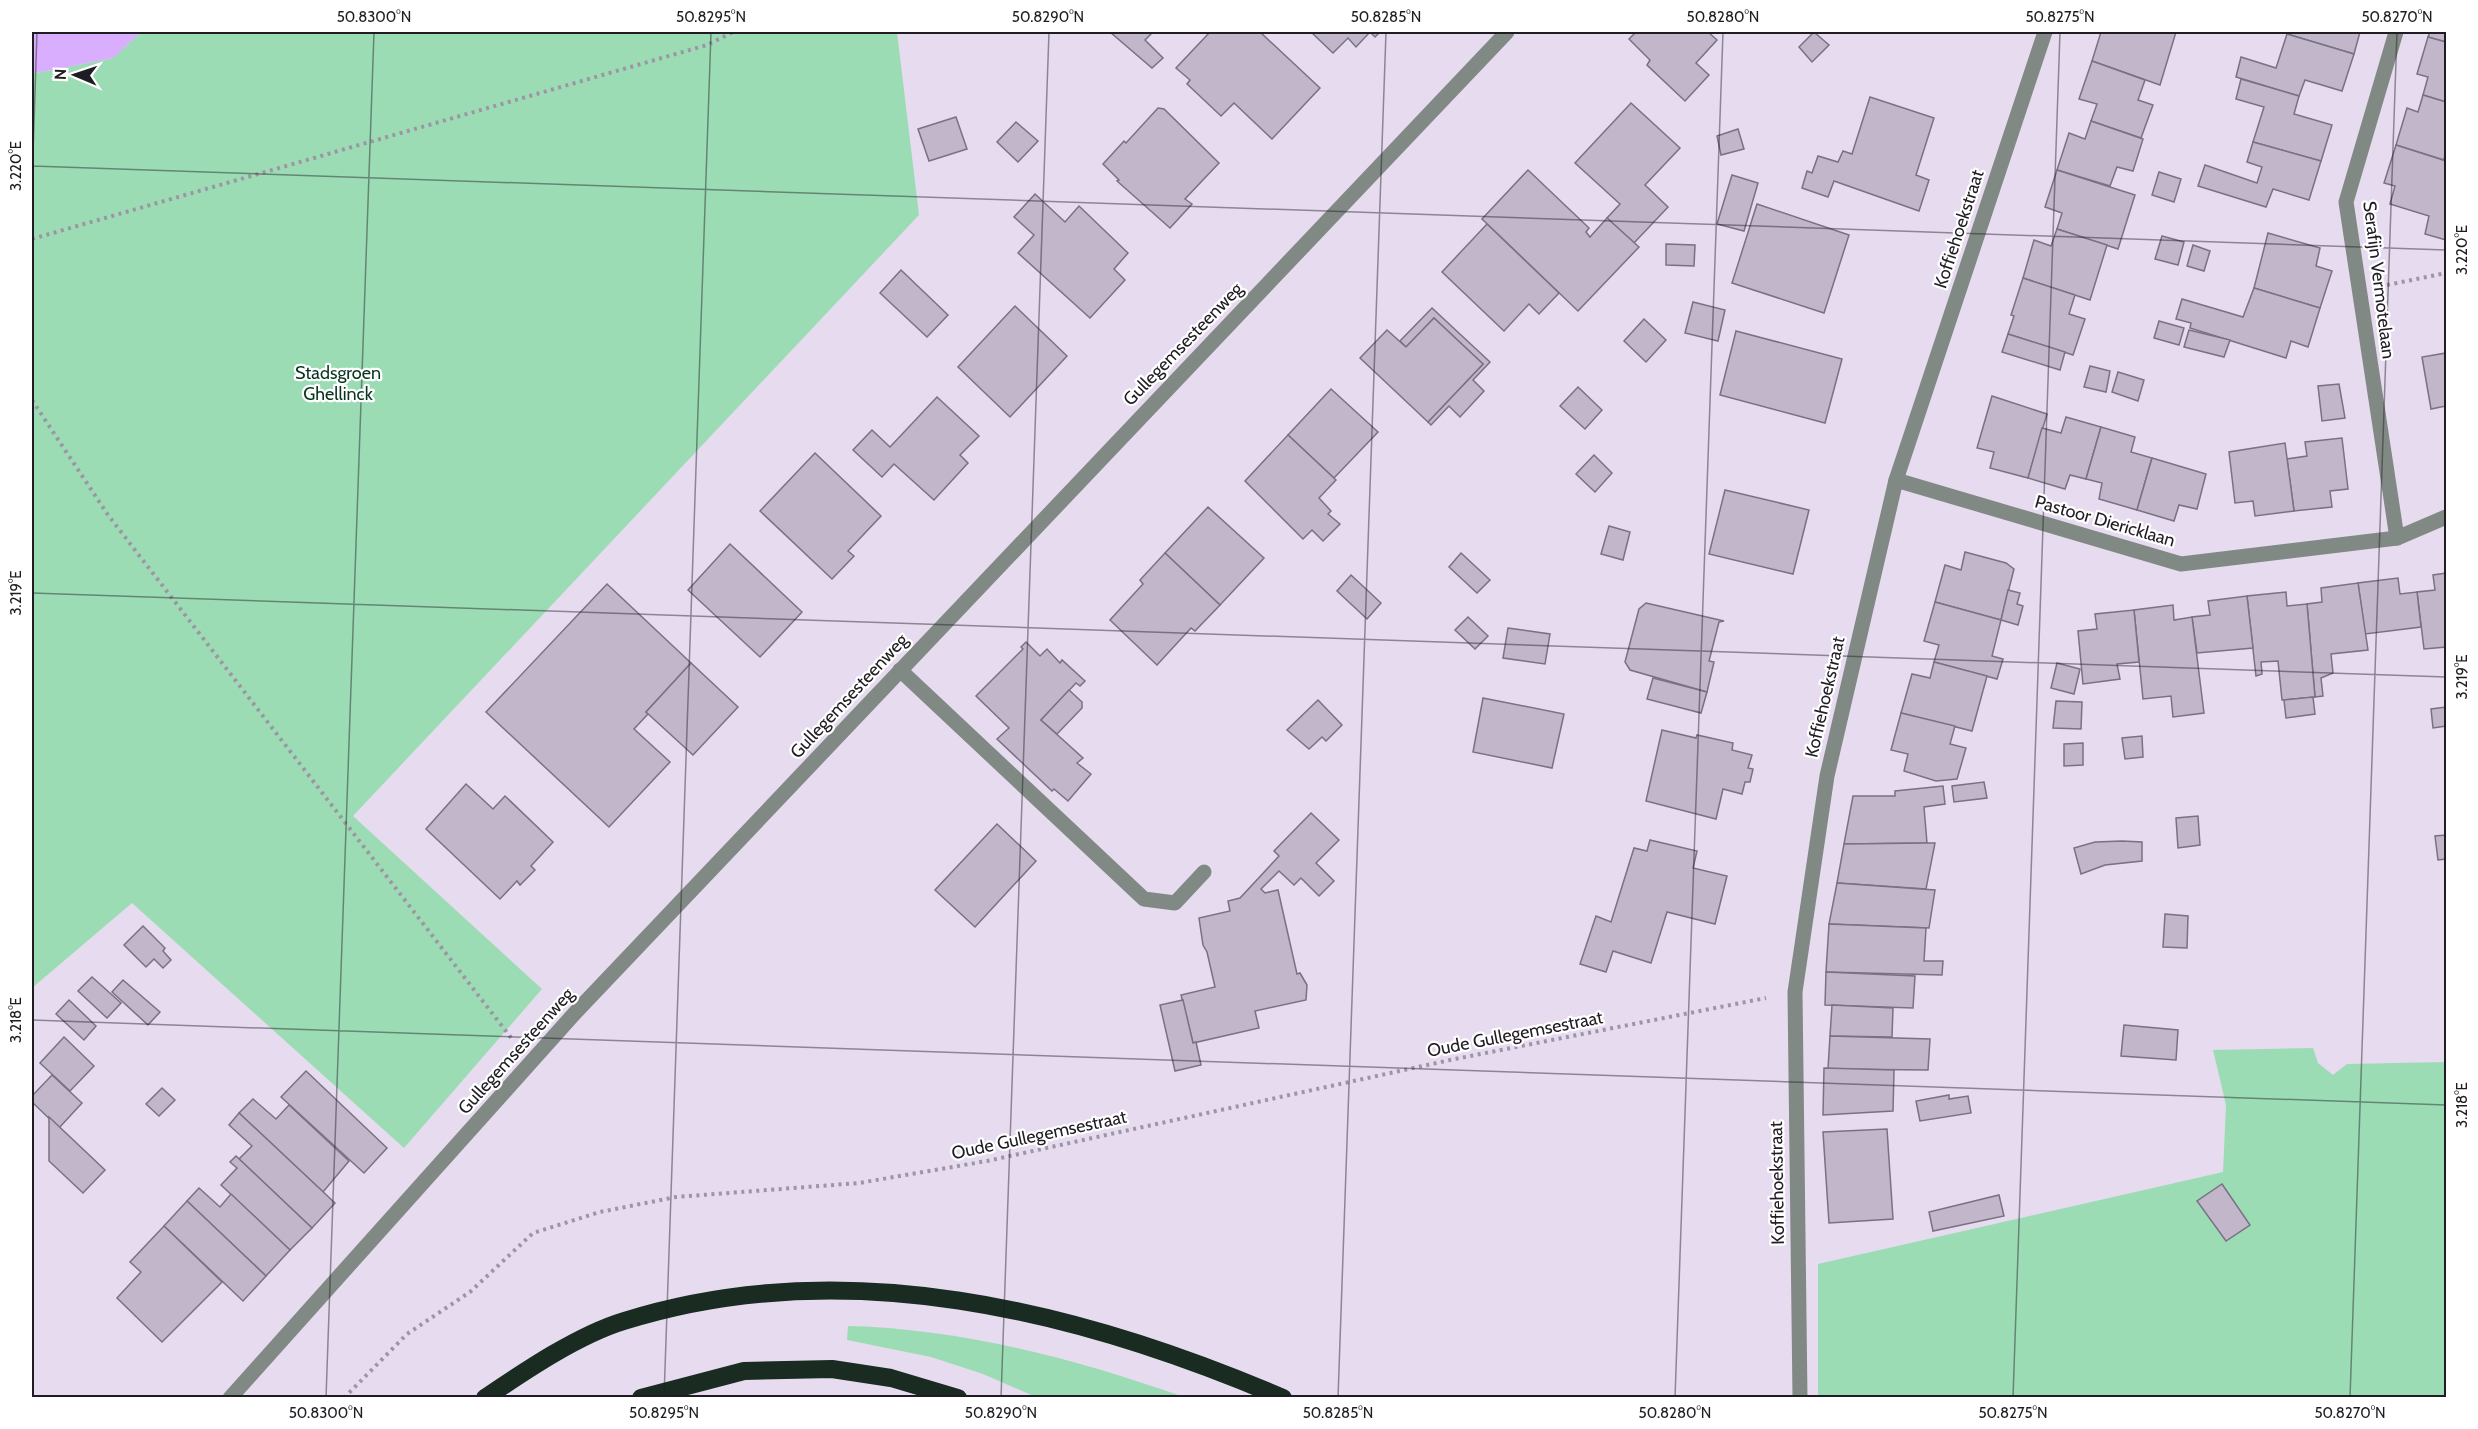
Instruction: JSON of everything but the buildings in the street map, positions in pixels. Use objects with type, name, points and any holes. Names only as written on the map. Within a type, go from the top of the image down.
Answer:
[{"type":"highway","points":[[485,1398],[545,1358],[622,1321],[701,1303],[795,1291],[888,1291],[966,1301],[1133,1340],[1283,1398]]},
{"type":"highway","points":[[641,1398],[744,1371],[832,1369],[891,1378],[958,1398]]},
{"type":"street","name":"Gullegemsesteenweg","points":[[230,1398],[530,1063],[1507,32]]},
{"type":"street","name":"Koffiehoekstraat","points":[[1800,1398],[1795,992],[1827,776],[1896,480],[2045,32]]},
{"type":"street","name":"Serafijn Vermotelaan","points":[[2396,32],[2346,202],[2397,538]]},
{"type":"street","name":"Pastoor Diericklaan","points":[[1896,480],[2181,564],[2397,538],[2446,517]]},
{"type":"street","points":[[900,670],[1144,898],[1174,903],[1204,872]]},
{"type":"path","points":[[32,238],[707,45],[733,32]]},
{"type":"path","points":[[2360,290],[2446,273]]},
{"type":"path","points":[[32,400],[108,515],[530,1063]]},
{"type":"path","name":"Oude Gullegemsestraat","points":[[344,1398],[407,1334],[470,1292],[533,1233],[600,1212],[676,1197],[859,1183],[987,1161],[1450,1060],[1795,992]]},
{"type":"green space","name":"Stadsgroen Ghellinck","points":[[141,32],[897,32],[919,215],[353,816],[542,989],[404,1148],[132,903],[32,988],[32,69],[37,73],[113,58]]},
{"type":"green space","points":[[2313,1048],[2318,1063],[2333,1075],[2347,1064],[2446,1062],[2446,1397],[1818,1397],[1818,1264],[2223,1172],[2226,1105],[2213,1050]]},
{"type":"green space","points":[[848,1326],[934,1333],[1019,1348],[1102,1370],[1184,1397],[1036,1397],[983,1374],[931,1357],[847,1340]]},
{"type":"shaded area","points":[[32,32],[141,32],[113,58],[37,73],[32,69]]}]
